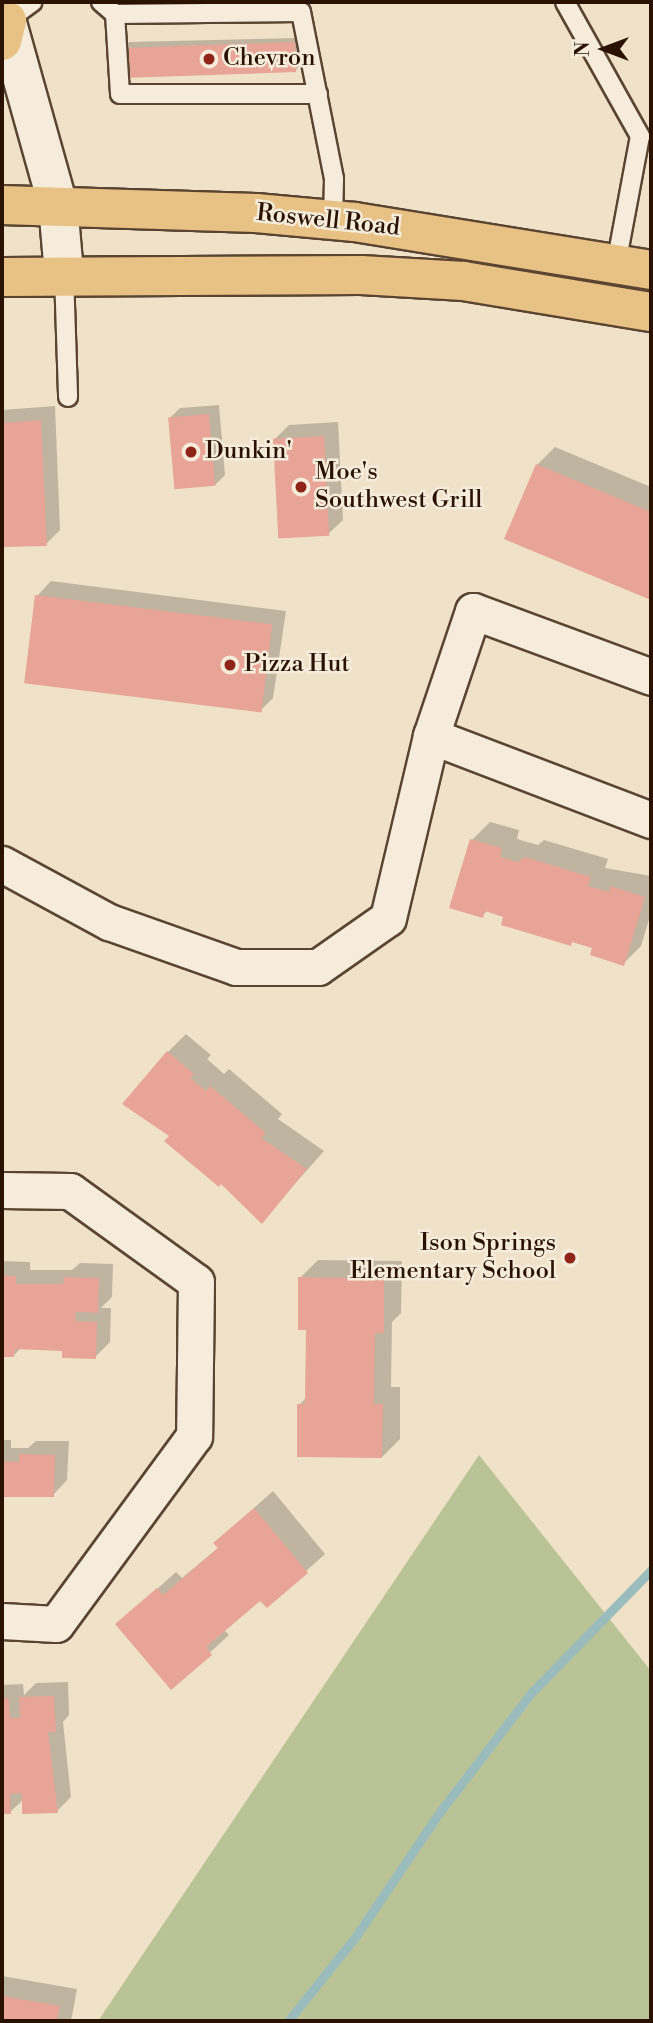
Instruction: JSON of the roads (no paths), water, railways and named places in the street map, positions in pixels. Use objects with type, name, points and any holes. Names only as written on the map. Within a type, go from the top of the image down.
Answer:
[{"type":"main road","name":"Roswell Road","points":[[2,205],[58,205],[333,220],[633,267]]},
{"type":"main road","name":"Roswell Road","points":[[2,277],[258,272],[438,279],[651,312]]},
{"type":"street","points":[[9,18],[58,205],[65,274]]},
{"type":"street","points":[[2,864],[109,922],[236,967],[318,967],[388,918],[431,736],[473,611],[651,677]]},
{"type":"street","points":[[431,736],[651,820]]},
{"type":"street","points":[[2,1190],[71,1191],[196,1282],[194,1436],[56,1624],[2,1621]]},
{"type":"lane","points":[[565,2],[639,136],[633,267]]},
{"type":"lane","points":[[318,94],[120,94],[108,8],[301,12],[318,94],[334,179],[333,220]]},
{"type":"lane","points":[[65,274],[68,397]]},
{"type":"waterway","points":[[288,2021],[356,1936],[439,1813],[532,1692],[651,1570]]},
{"type":"place","name":"Chevron","points":[[209,59]]},
{"type":"place","name":"Dunkin'","points":[[191,452]]},
{"type":"place","name":"Moe's Southwest Grill","points":[[301,487]]},
{"type":"place","name":"Pizza Hut","points":[[230,665]]},
{"type":"place","name":"Ison Springs Elementary School","points":[[570,1258]]}]
